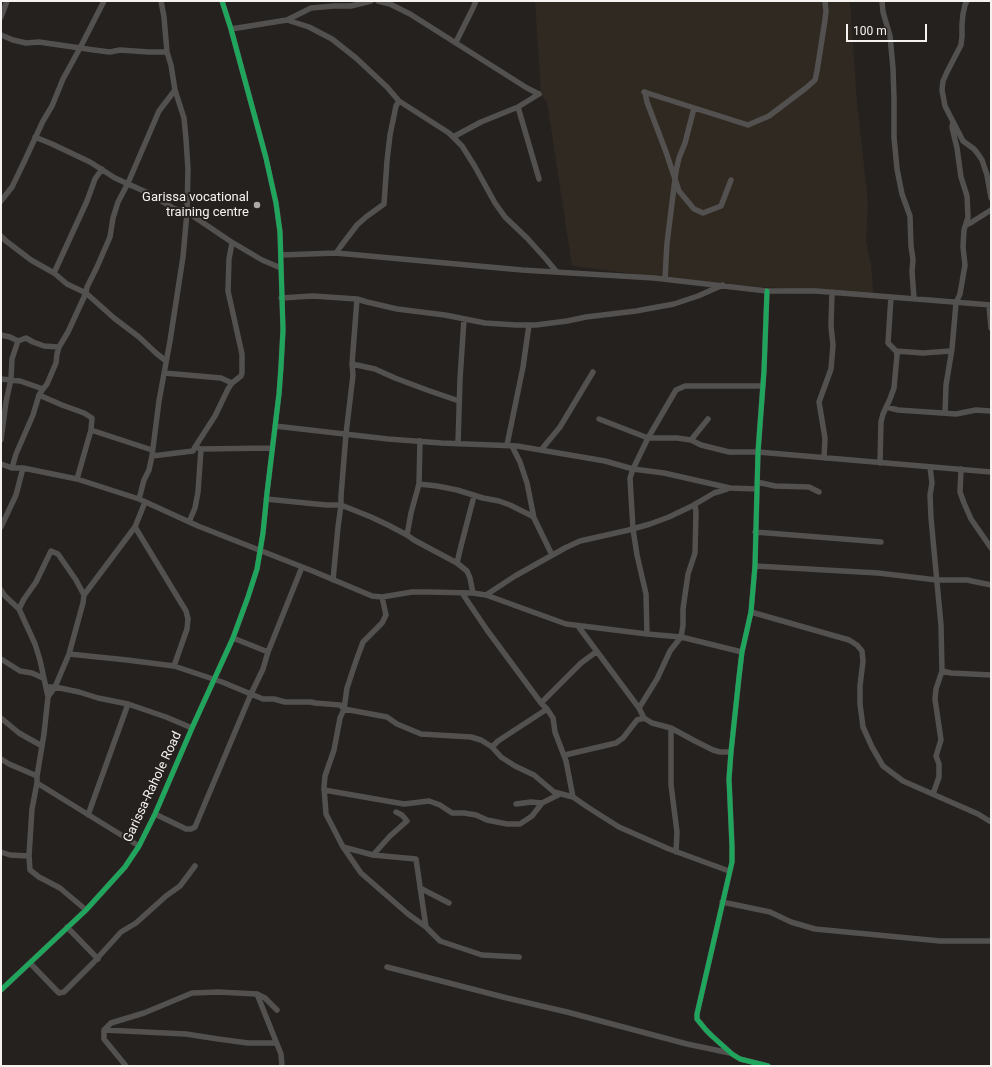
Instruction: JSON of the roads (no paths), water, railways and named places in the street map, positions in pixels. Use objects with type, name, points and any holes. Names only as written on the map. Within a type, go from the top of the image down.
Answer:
[{"type":"street","points":[[1,17],[7,1]]},
{"type":"street","points":[[1,201],[12,187],[35,137],[52,106],[63,79],[104,1]]},
{"type":"street","points":[[48,697],[55,687],[69,654],[84,595],[135,527],[142,501],[144,480],[149,470],[152,456],[182,258],[187,212],[188,169],[184,118],[175,90],[171,65],[167,52],[161,1]]},
{"type":"street","name":"Garissa-Rahole Road","points":[[1,990],[86,910],[125,867],[139,846],[233,638],[257,569],[279,394],[282,330],[280,232],[266,158],[222,1]]},
{"type":"street","points":[[231,29],[287,20],[311,8],[351,6],[370,1]]},
{"type":"street","points":[[378,1],[390,4],[410,14],[527,88],[539,94],[518,106],[481,122],[453,137]]},
{"type":"street","points":[[456,42],[476,1]]},
{"type":"street","points":[[731,180],[721,206],[703,213],[694,209],[679,191],[647,102],[645,92],[748,125],[769,116],[815,80],[825,20],[825,1]]},
{"type":"street","points":[[882,1],[883,12],[890,36],[893,68],[894,137],[897,169],[902,194],[910,216],[914,299]]},
{"type":"street","points":[[967,1],[963,14],[961,45],[945,76],[942,90],[945,106],[963,141],[974,149],[982,160],[991,198]]},
{"type":"street","points":[[287,20],[309,27],[332,39],[356,58],[400,101],[449,133],[462,146],[495,203],[505,217],[527,238],[556,271]]},
{"type":"street","points":[[1,35],[12,40],[26,43],[39,42],[110,52],[120,50],[167,52]]},
{"type":"street","points":[[12,468],[16,454],[33,415],[39,395],[47,384],[56,363],[59,347],[68,332],[86,293],[87,287],[110,236],[113,218],[118,202],[128,183],[159,111],[175,90]]},
{"type":"street","points":[[336,253],[357,225],[384,204],[390,135],[396,106],[400,101]]},
{"type":"street","points":[[518,106],[539,180]]},
{"type":"street","points":[[664,279],[666,243],[675,178],[679,158],[685,143],[694,108]]},
{"type":"street","points":[[945,414],[946,385],[956,303],[960,294],[965,265],[963,247],[964,230],[968,217],[967,196],[961,177],[957,148],[952,127],[953,122]]},
{"type":"street","points":[[35,137],[90,162],[115,178],[146,192],[175,209],[187,212],[232,243],[262,260],[281,268]]},
{"type":"street","points":[[54,273],[85,205],[95,179],[102,170]]},
{"type":"street","points":[[966,225],[991,210]]},
{"type":"street","points":[[1,236],[31,260],[54,273],[67,284],[86,293],[166,361]]},
{"type":"street","points":[[189,522],[195,508],[198,492],[198,448],[228,389],[232,383],[241,376],[242,354],[228,291],[229,259],[232,243]]},
{"type":"street","points":[[281,255],[336,253],[522,270],[664,279],[767,290],[832,292],[990,305],[991,328]]},
{"type":"street","points":[[281,298],[313,296],[357,299],[397,309],[484,323],[528,325],[550,324],[586,317],[657,308],[698,296],[724,285]]},
{"type":"street","points":[[767,290],[763,386],[758,452],[755,566],[751,612],[742,652],[729,779],[732,862],[697,1019],[706,1030],[732,1054],[740,1059],[768,1066]]},
{"type":"street","points":[[824,458],[824,438],[819,402],[831,369],[833,345],[831,314],[832,292]]},
{"type":"street","points":[[880,463],[881,422],[894,388],[897,355],[896,351],[888,343],[890,297]]},
{"type":"street","points":[[333,580],[341,505],[346,434],[353,375],[352,364],[357,299]]},
{"type":"street","points":[[458,443],[464,319]]},
{"type":"street","points":[[528,325],[510,446],[520,462],[527,483],[534,518],[552,555]]},
{"type":"street","points":[[1,335],[18,341],[26,338],[44,346],[59,347]]},
{"type":"street","points":[[1,440],[6,402],[11,379],[12,359],[18,341]]},
{"type":"street","points":[[896,351],[922,353],[951,352]]},
{"type":"street","points":[[352,364],[375,369],[395,378],[459,401]]},
{"type":"street","points":[[541,450],[560,427],[593,372]]},
{"type":"street","points":[[164,373],[221,378],[232,383]]},
{"type":"street","points":[[1,379],[20,381],[42,389]]},
{"type":"street","points":[[647,634],[646,594],[633,529],[630,478],[633,470],[648,438],[676,390],[685,386],[763,386]]},
{"type":"street","points":[[39,395],[84,413],[92,418],[91,430],[77,479]]},
{"type":"street","points":[[886,406],[906,411],[945,414],[956,414],[976,410],[991,411]]},
{"type":"street","points":[[599,419],[648,438],[677,438],[691,440],[701,445],[728,452],[758,452],[991,472]]},
{"type":"street","points":[[691,440],[708,419]]},
{"type":"street","points":[[275,426],[388,439],[510,446],[541,450],[605,461],[633,470],[664,473],[730,488],[757,489]]},
{"type":"street","points":[[91,430],[152,450]]},
{"type":"street","points":[[407,535],[419,484],[420,441]]},
{"type":"street","points":[[152,456],[193,451],[198,448],[272,448]]},
{"type":"street","points":[[1,464],[12,468],[23,468],[77,479],[142,501],[189,522],[372,596],[382,597],[412,592],[473,593],[486,595],[566,624],[681,637],[742,652]]},
{"type":"street","points":[[930,467],[932,483],[930,495],[930,518],[941,625],[942,671],[934,699],[941,740],[936,756],[939,764],[939,776],[933,794]]},
{"type":"street","points":[[1,527],[16,495],[23,468]]},
{"type":"street","points":[[961,469],[960,492],[964,503],[971,519],[991,548]]},
{"type":"street","points":[[757,482],[775,486],[809,488],[819,492]]},
{"type":"street","points":[[419,484],[457,490],[474,496],[499,501],[510,505],[534,518]]},
{"type":"street","points":[[486,595],[515,576],[580,541],[633,529],[669,517],[714,493],[730,488]]},
{"type":"street","points":[[458,563],[474,496]]},
{"type":"street","points":[[266,499],[341,505],[388,525],[420,544],[458,563],[467,571],[473,593]]},
{"type":"street","points":[[639,708],[657,679],[670,651],[681,637],[688,574],[695,553],[695,504]]},
{"type":"street","points":[[135,527],[186,611],[188,619],[187,629],[174,666]]},
{"type":"street","points":[[756,532],[881,542]]},
{"type":"street","points":[[19,609],[36,582],[51,551],[58,554],[76,580],[84,595]]},
{"type":"street","points":[[755,566],[878,573],[937,580],[967,580],[991,585]]},
{"type":"street","points":[[154,814],[186,829],[195,827],[263,669],[268,652],[302,568]]},
{"type":"street","points":[[1,590],[5,596],[19,609],[35,644],[48,697],[44,734],[32,809],[29,856],[30,870],[38,877],[60,888],[86,910]]},
{"type":"street","points":[[462,593],[487,630],[553,718],[555,732],[565,755],[573,797]]},
{"type":"street","points":[[382,597],[386,616],[382,623],[363,642],[347,688],[344,709],[340,718],[334,750],[325,776],[324,790],[326,814],[343,847],[361,874],[408,914],[426,927],[440,941],[482,955],[519,956]]},
{"type":"street","points":[[751,612],[849,640],[857,646],[862,651],[863,661],[860,686],[860,704],[863,727],[883,766],[904,781],[978,814],[991,822]]},
{"type":"street","points":[[578,626],[639,708],[644,718],[652,723],[671,728],[713,750],[720,752],[731,752]]},
{"type":"street","points":[[233,638],[268,652]]},
{"type":"street","points":[[541,703],[580,663],[596,652]]},
{"type":"street","points":[[69,654],[141,661],[174,666],[263,699],[274,699],[285,702],[311,702],[340,705],[344,709],[387,717],[397,724],[421,734],[471,737],[481,740],[492,747],[501,758],[534,775],[554,792],[573,797],[619,827],[676,852],[729,871]]},
{"type":"street","points":[[1,658],[20,671],[32,673],[43,678]]},
{"type":"street","points":[[942,671],[951,673],[991,675]]},
{"type":"street","points":[[46,687],[55,687],[128,704],[192,728]]},
{"type":"street","points":[[88,814],[128,704]]},
{"type":"street","points":[[492,747],[498,741],[546,709]]},
{"type":"street","points":[[1,718],[19,733],[42,746]]},
{"type":"street","points":[[565,755],[616,743],[623,738],[637,720],[644,718]]},
{"type":"street","points":[[671,728],[671,785],[677,832],[676,852]]},
{"type":"street","points":[[1,759],[37,776]]},
{"type":"street","points":[[37,783],[139,846]]},
{"type":"street","points":[[324,790],[404,804],[429,801],[440,805],[452,813],[476,815],[487,820],[506,824],[520,824],[532,816],[542,803],[560,794]]},
{"type":"street","points":[[516,804],[531,802],[542,803]]},
{"type":"street","points":[[373,855],[390,836],[407,821],[402,815],[396,812]]},
{"type":"street","points":[[343,847],[373,855],[416,859],[426,927]]},
{"type":"street","points":[[1,852],[10,855],[29,856]]},
{"type":"street","points":[[30,963],[59,993],[64,992],[98,959],[121,932],[136,923],[166,896],[180,886],[195,866]]},
{"type":"street","points":[[420,888],[449,903]]},
{"type":"street","points":[[722,902],[770,912],[791,922],[816,928],[940,941],[991,941]]},
{"type":"street","points":[[67,927],[98,959]]},
{"type":"street","points":[[387,967],[687,1044],[732,1054]]},
{"type":"street","points":[[126,1066],[104,1039],[104,1030],[111,1023],[144,1013],[192,992],[257,994],[265,998],[277,1010]]},
{"type":"street","points":[[257,994],[281,1054],[282,1066]]},
{"type":"street","points":[[104,1030],[186,1034],[218,1040],[248,1043],[276,1043]]},
{"type":"street","points":[[740,1059],[743,1066]]},
{"type":"place","name":"Garissa vocational training centre","points":[[257,205]]}]
